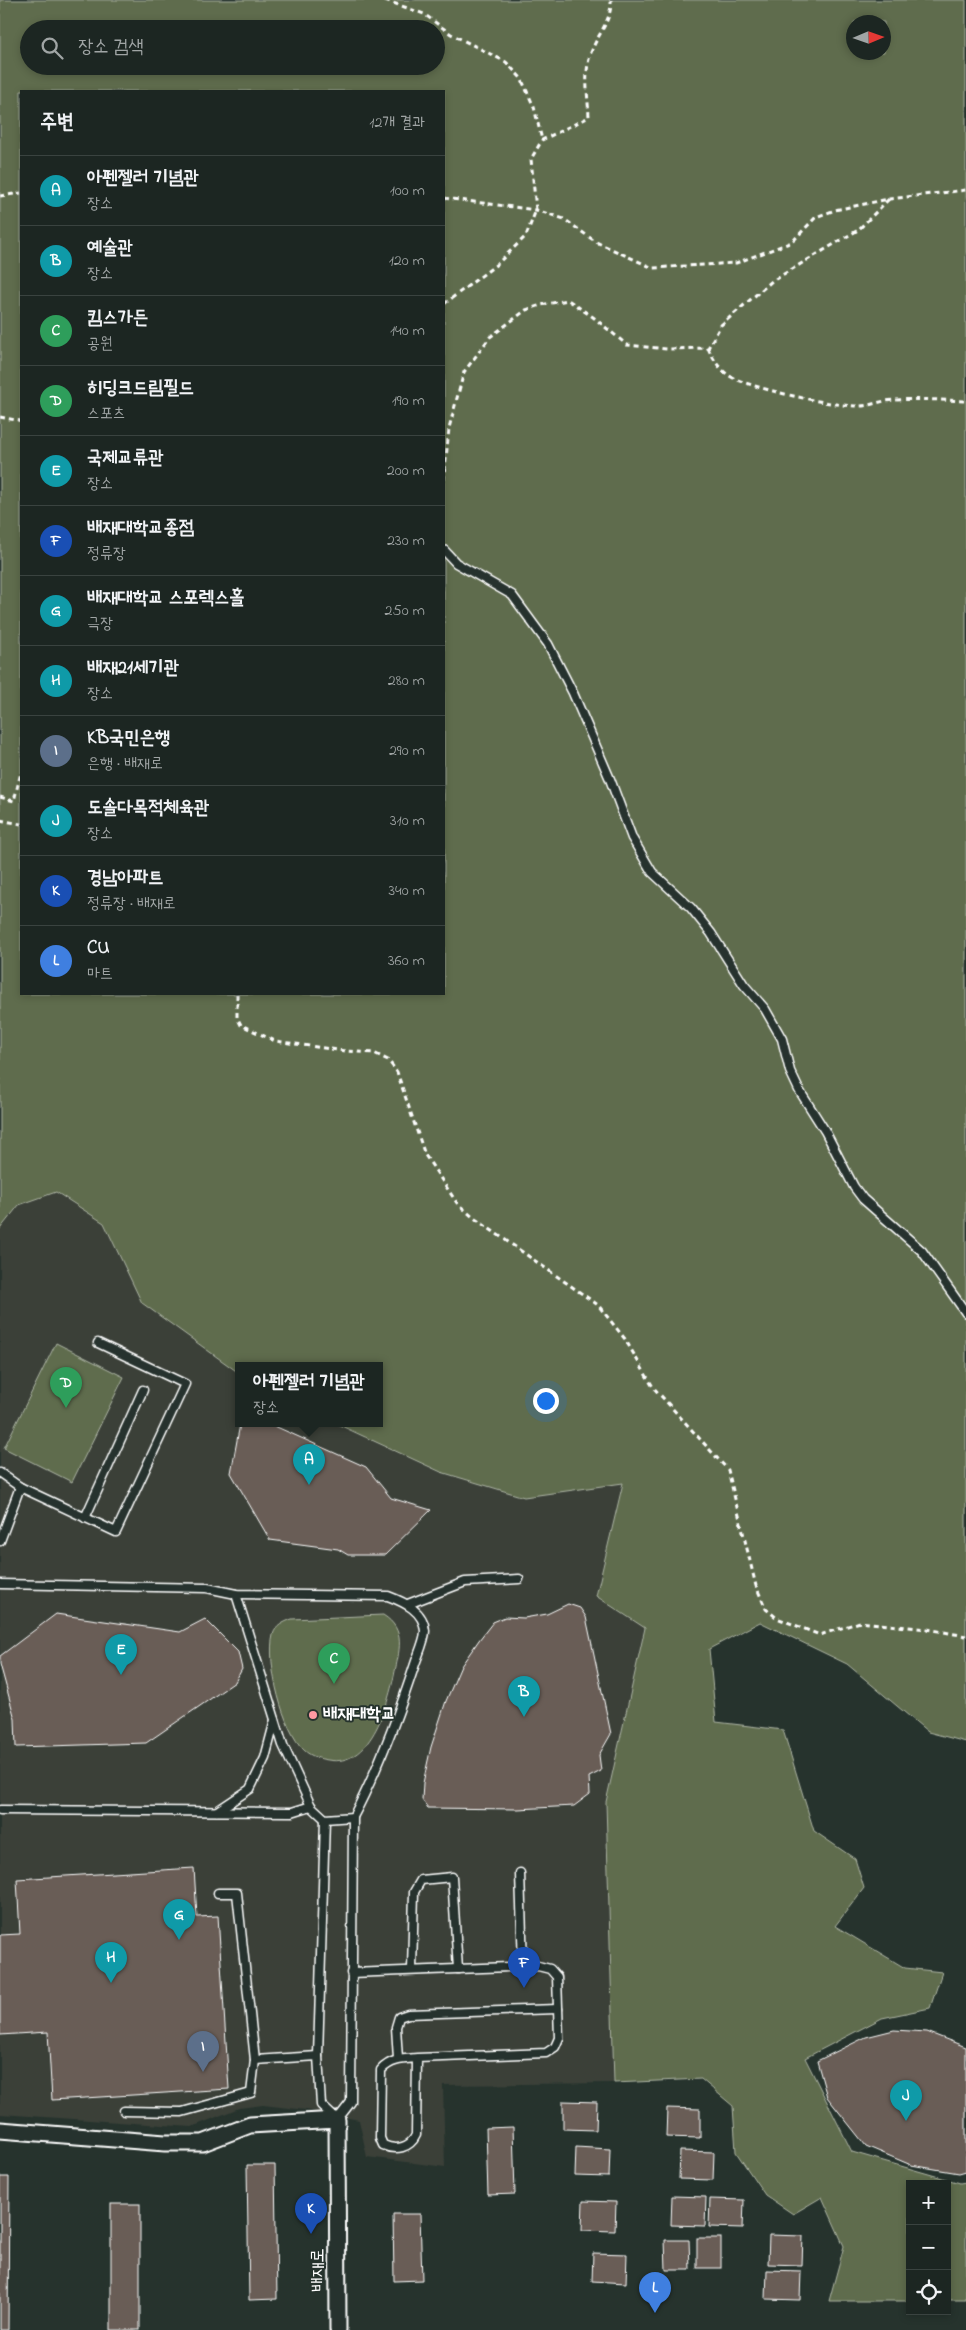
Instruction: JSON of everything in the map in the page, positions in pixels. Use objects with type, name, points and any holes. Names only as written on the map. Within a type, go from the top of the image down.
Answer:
[{"type":"street","points":[[0,2130],[165,2144],[203,2143],[250,2124],[337,2120]]},
{"type":"street","name":"배재로","points":[[337,2120],[338,2330]]},
{"type":"lane","points":[[445,551],[456,563],[512,595],[548,644],[573,693],[610,779],[632,838],[652,872],[691,908],[711,933],[744,985],[765,1009],[782,1038],[790,1071],[799,1090],[825,1131],[854,1187],[863,1198],[922,1251],[966,1313]]},
{"type":"lane","points":[[0,1473],[20,1487],[116,1532],[185,1384],[98,1343]]},
{"type":"lane","points":[[85,1518],[143,1390]]},
{"type":"lane","points":[[0,1541],[20,1487]]},
{"type":"lane","points":[[408,1604],[466,1582],[519,1579]]},
{"type":"lane","points":[[0,1584],[207,1588],[236,1594],[388,1596],[408,1604],[419,1614],[425,1631],[402,1706],[368,1789],[353,1817],[351,2102],[337,2120],[321,2105],[318,2056],[324,1819],[311,1806],[282,1745],[236,1594]]},
{"type":"lane","points":[[216,1812],[250,1789],[265,1758],[275,1720]]},
{"type":"lane","points":[[0,1810],[292,1812],[311,1806]]},
{"type":"lane","points":[[324,1819],[353,1817]]},
{"type":"lane","points":[[520,1873],[524,1966]]},
{"type":"lane","points":[[412,1970],[414,1892],[421,1880],[452,1878],[458,1969]]},
{"type":"lane","points":[[124,2111],[182,2112],[251,2093],[255,2060],[237,1893],[218,1894]]},
{"type":"lane","points":[[351,1973],[538,1966],[550,1969],[557,1977],[559,2038],[555,2047],[546,2053],[417,2058],[398,2059],[381,2070],[380,2138],[383,2145],[389,2148],[406,2146],[412,2143],[416,2135],[417,2058]]},
{"type":"lane","points":[[398,2059],[396,2026],[399,2017],[408,2014],[558,2009]]},
{"type":"lane","points":[[255,2060],[318,2056]]},
{"type":"path","points":[[385,0],[424,14],[432,20]]},
{"type":"path","points":[[445,303],[497,264],[526,236],[536,210],[532,159],[542,140],[590,116],[587,70],[592,50],[602,33],[611,0]]},
{"type":"path","points":[[445,30],[506,62],[521,78],[534,107],[542,140]]},
{"type":"path","points":[[445,198],[536,210],[564,219],[596,242],[653,268],[736,263],[792,242],[816,217],[835,210],[889,199],[966,190]]},
{"type":"path","points":[[0,196],[20,193]]},
{"type":"path","points":[[708,348],[721,325],[772,281],[858,230],[889,199]]},
{"type":"path","points":[[445,470],[449,428],[464,372],[490,337],[526,310],[568,300],[593,317],[627,345],[667,349],[708,348]]},
{"type":"path","points":[[708,348],[715,364],[730,376],[764,388],[841,405],[857,407],[886,401],[936,399],[966,401]]},
{"type":"path","points":[[0,417],[20,421]]},
{"type":"path","points":[[0,797],[14,801],[20,776]]},
{"type":"path","points":[[0,820],[20,824]]},
{"type":"path","points":[[237,995],[237,1017],[241,1025],[275,1041],[345,1051],[374,1052],[388,1060],[397,1072],[425,1155],[457,1203],[474,1218],[598,1305],[625,1339],[653,1387],[728,1470],[756,1586],[766,1609],[777,1618],[820,1634],[860,1622],[927,1629],[966,1636]]},
{"type":"shaded area","name":"배재대학교","points":[[56,1192],[104,1223],[143,1303],[235,1370],[235,1427],[344,1427],[441,1472],[524,1497],[623,1483],[596,1596],[645,1628],[606,1802],[614,2083],[443,2085],[445,2167],[367,2157],[359,2120],[306,2110],[263,2105],[239,2108],[192,2127],[0,2114],[0,1229],[19,1205]]},
{"type":"green space","points":[[0,0],[966,0],[966,1742],[928,1732],[847,1664],[760,1622],[709,1649],[716,1722],[783,1730],[814,1831],[855,1859],[864,1888],[835,1926],[905,1968],[942,1972],[930,2008],[882,2018],[805,2058],[852,2152],[950,2180],[906,2180],[906,2301],[829,2301],[844,2246],[822,2197],[793,2214],[765,2195],[736,2152],[733,2106],[701,2079],[614,2083],[606,1802],[645,1628],[596,1596],[623,1483],[524,1497],[441,1472],[344,1427],[383,1427],[383,1362],[235,1362],[235,1370],[142,1303],[104,1223],[56,1192],[19,1205],[0,1229]]},
{"type":"green space","points":[[56,1343],[124,1377],[72,1482],[4,1448]]},
{"type":"green space","points":[[383,1615],[396,1627],[399,1650],[387,1703],[374,1733],[355,1755],[343,1760],[328,1760],[312,1756],[296,1741],[283,1712],[272,1662],[271,1647],[274,1632],[280,1625],[292,1619]]},
{"type":"green space","points":[[951,2180],[960,2183],[966,2182],[966,2300],[951,2300]]},
{"type":"building","points":[[239,1427],[277,1427],[366,1467],[391,1498],[431,1510],[385,1555],[348,1555],[338,1549],[270,1540],[231,1473]]},
{"type":"building","points":[[568,1604],[580,1608],[586,1617],[611,1734],[599,1755],[601,1771],[589,1777],[590,1794],[574,1806],[518,1809],[428,1808],[422,1800],[423,1783],[431,1747],[446,1701],[461,1666],[493,1622],[505,1617],[524,1618],[547,1614]]},
{"type":"building","points":[[56,1614],[180,1632],[205,1619],[238,1652],[242,1669],[235,1682],[146,1743],[16,1747],[15,1719],[0,1664],[0,1656]]},
{"type":"building","points":[[194,1868],[197,1917],[218,1916],[229,2089],[52,2100],[48,2032],[0,2035],[0,1935],[20,1934],[17,1879]]},
{"type":"building","points":[[894,2030],[927,2032],[966,2047],[966,2171],[959,2173],[911,2165],[866,2146],[827,2097],[817,2061],[866,2037]]},
{"type":"building","points":[[563,2101],[597,2102],[596,2130],[563,2129]]},
{"type":"building","points":[[667,2108],[700,2109],[700,2138],[666,2137]]},
{"type":"building","points":[[513,2127],[515,2194],[488,2195],[486,2128]]},
{"type":"building","points":[[576,2147],[610,2149],[609,2177],[575,2176]]},
{"type":"building","points":[[680,2151],[714,2152],[713,2180],[679,2179]]},
{"type":"building","points":[[247,2165],[275,2165],[277,2299],[249,2300]]},
{"type":"building","points":[[0,2177],[9,2177],[8,2330],[0,2330]]},
{"type":"building","points":[[672,2196],[706,2197],[705,2226],[671,2225]]},
{"type":"building","points":[[710,2199],[744,2200],[743,2228],[709,2227]]},
{"type":"building","points":[[583,2201],[616,2202],[615,2231],[582,2230]]},
{"type":"building","points":[[111,2204],[140,2204],[140,2330],[111,2330]]},
{"type":"building","points":[[393,2214],[420,2214],[422,2280],[394,2281]]},
{"type":"building","points":[[769,2235],[803,2236],[802,2265],[768,2264]]},
{"type":"building","points":[[697,2238],[721,2238],[721,2268],[697,2268]]},
{"type":"building","points":[[665,2240],[689,2240],[690,2270],[666,2270]]},
{"type":"building","points":[[593,2253],[627,2254],[626,2283],[592,2281]]},
{"type":"building","points":[[767,2270],[801,2271],[800,2300],[766,2299]]},
{"type":"place","name":"히딩크드림필드","points":[[66,1408]]},
{"type":"place","name":"아펜젤러 기념관","points":[[309,1485]]},
{"type":"place","name":"국제교류관","points":[[121,1675]]},
{"type":"place","name":"킴스가든","points":[[334,1684]]},
{"type":"place","name":"배재대학교","points":[[313,1715]]},
{"type":"place","name":"예술관","points":[[524,1717]]},
{"type":"place","name":"배재대학교 스포렉스홀","points":[[179,1940]]},
{"type":"place","name":"배재21세기관","points":[[111,1983]]},
{"type":"place","name":"배재대학교종점","points":[[524,1988]]},
{"type":"place","name":"KB국민은행","points":[[203,2072]]},
{"type":"place","name":"도솔다목적체육관","points":[[906,2121]]},
{"type":"place","name":"경남아파트","points":[[311,2234]]},
{"type":"place","name":"CU","points":[[655,2313]]}]
